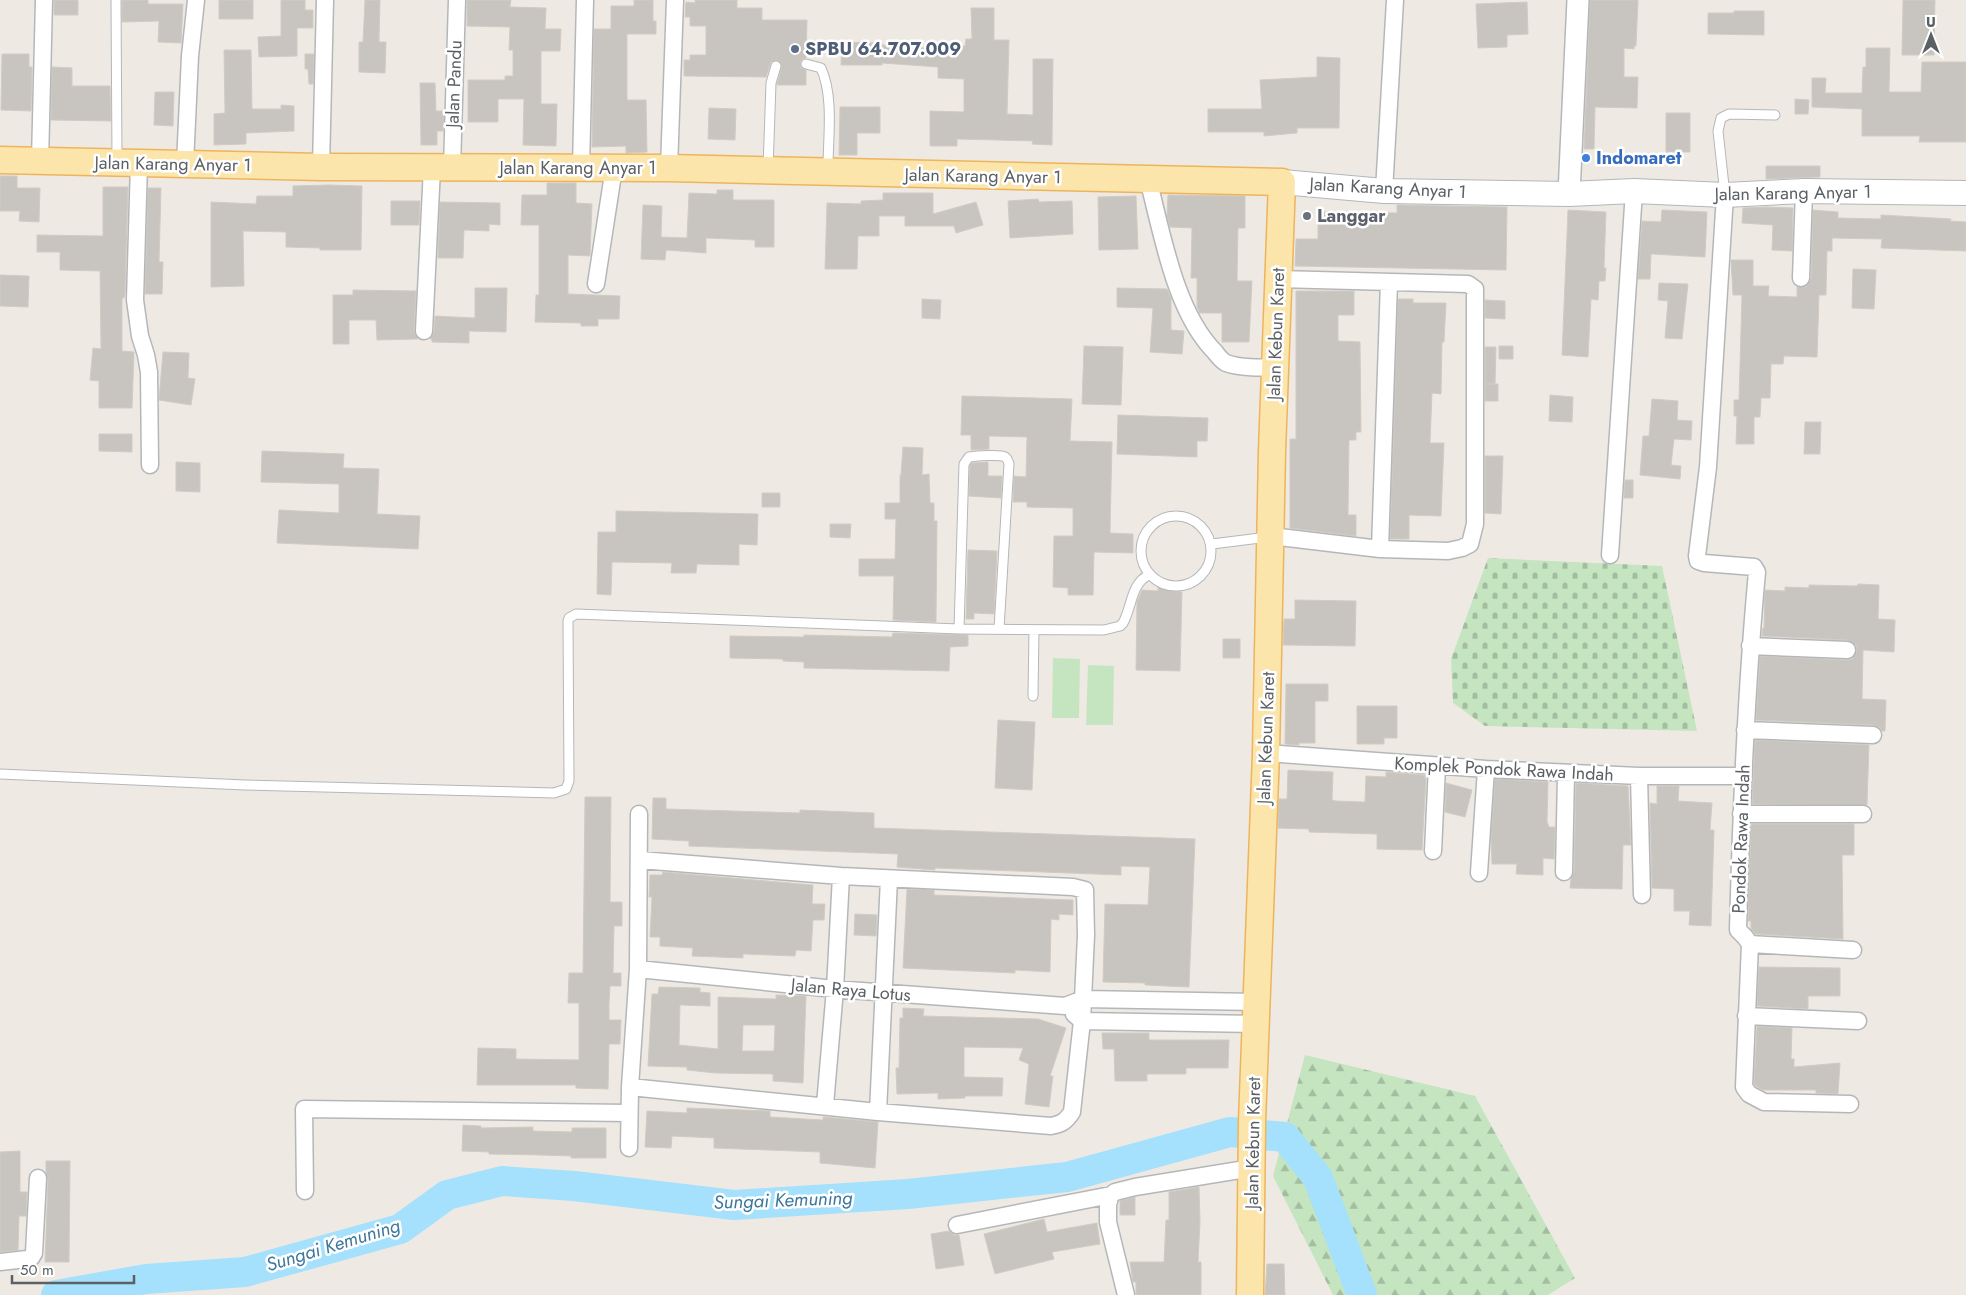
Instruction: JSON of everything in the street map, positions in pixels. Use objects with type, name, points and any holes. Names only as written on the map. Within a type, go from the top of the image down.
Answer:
[{"type":"main road","name":"Jalan Karang Anyar 1","points":[[0,160],[321,167],[669,168],[1282,182],[1384,191],[1569,194],[1634,192],[1725,195],[1804,191],[1966,193]]},
{"type":"main road","name":"Jalan Kebun Karet","points":[[1250,1295],[1252,1122],[1266,753],[1275,367],[1282,182]]},
{"type":"street","points":[[40,161],[44,0]]},
{"type":"street","points":[[185,164],[190,56],[196,0]]},
{"type":"street","points":[[321,167],[325,0]]},
{"type":"street","name":"Jalan Pandu","points":[[424,331],[442,168],[457,0]]},
{"type":"street","points":[[581,168],[584,0]]},
{"type":"street","points":[[669,168],[675,0]]},
{"type":"street","points":[[1384,191],[1395,0]]},
{"type":"street","points":[[1569,194],[1578,0]]},
{"type":"street","points":[[128,163],[135,300],[140,336],[149,372],[150,465]]},
{"type":"street","points":[[596,284],[614,168]]},
{"type":"street","points":[[1148,179],[1171,265],[1190,321],[1204,342],[1225,363],[1260,368],[1275,367]]},
{"type":"street","points":[[1801,278],[1804,191]]},
{"type":"street","points":[[1610,555],[1634,192]]},
{"type":"street","name":"Pondok Rawa Indah","points":[[1725,195],[1708,467],[1697,556],[1698,561],[1704,563],[1754,566],[1756,572],[1745,730],[1738,930],[1750,944]]},
{"type":"street","points":[[1271,536],[1380,549],[1448,551],[1470,544],[1475,524],[1475,289],[1468,284],[1278,280]]},
{"type":"street","points":[[1380,549],[1390,282]]},
{"type":"street","points":[[1750,646],[1847,650]]},
{"type":"street","points":[[1745,730],[1873,735]]},
{"type":"street","name":"Komplek Pondok Rawa Indah","points":[[1266,753],[1438,766],[1566,773],[1640,776],[1743,776]]},
{"type":"street","points":[[1433,851],[1438,766]]},
{"type":"street","points":[[1479,873],[1486,769]]},
{"type":"street","points":[[1564,872],[1566,773]]},
{"type":"street","points":[[1640,776],[1642,895]]},
{"type":"street","points":[[629,1148],[630,1087],[638,969],[639,814]]},
{"type":"street","points":[[1741,814],[1863,814]]},
{"type":"street","points":[[630,1087],[825,1105],[878,1112],[1051,1126],[1060,1124],[1066,1121],[1072,1112],[1082,1021],[1086,935],[1085,890],[1073,887],[1043,884],[889,879],[640,860]]},
{"type":"street","points":[[825,1105],[835,989],[841,876]]},
{"type":"street","points":[[878,1112],[889,879]]},
{"type":"street","points":[[1850,1104],[1764,1102],[1749,1094],[1744,1087],[1744,1074],[1750,944],[1853,950]]},
{"type":"street","name":"Jalan Raya Lotus","points":[[638,969],[835,989],[1065,1006]]},
{"type":"street","points":[[1083,999],[1256,1013],[1082,1021],[1065,1006],[1083,999]]},
{"type":"street","points":[[1746,1016],[1858,1021]]},
{"type":"street","points":[[305,1191],[304,1109],[629,1114]]},
{"type":"street","points":[[957,1225],[1111,1195],[1120,1190],[1135,1186],[1252,1160]]},
{"type":"street","points":[[0,1262],[31,1258],[35,1252],[38,1178]]},
{"type":"street","points":[[1111,1195],[1108,1204],[1108,1222],[1126,1295]]},
{"type":"lane","points":[[116,0],[128,163]]},
{"type":"lane","points":[[806,64],[821,68],[826,78],[828,173]]},
{"type":"lane","points":[[768,171],[771,83],[776,66]]},
{"type":"lane","points":[[1725,195],[1718,131],[1721,118],[1729,114],[1775,115]]},
{"type":"lane","points":[[959,629],[964,464],[969,456],[1004,456],[1009,464],[1000,629]]},
{"type":"lane","points":[[1169,516],[1188,517],[1203,527],[1212,544],[1210,563],[1200,578],[1183,586],[1164,585],[1149,575],[1140,558],[1142,540],[1152,524],[1169,516]]},
{"type":"lane","points":[[1212,544],[1271,536]]},
{"type":"lane","points":[[0,774],[245,785],[554,793],[566,789],[569,781],[568,621],[572,615],[959,629],[1104,630],[1120,626],[1126,618],[1139,581],[1149,575]]},
{"type":"lane","points":[[1033,696],[1034,630]]},
{"type":"green space","points":[[1488,558],[1662,566],[1697,731],[1485,726],[1453,703],[1451,659]]},
{"type":"green space","points":[[1053,658],[1080,659],[1079,718],[1052,718]]},
{"type":"green space","points":[[1088,665],[1114,666],[1113,725],[1086,725]]},
{"type":"green space","points":[[1305,1055],[1475,1096],[1575,1278],[1548,1295],[1333,1295],[1273,1176]]},
{"type":"building","points":[[54,0],[78,0],[78,15],[54,15]]},
{"type":"building","points":[[122,0],[148,0],[148,4],[183,4],[181,43],[158,42],[159,21],[122,22]]},
{"type":"building","points":[[219,0],[253,0],[253,19],[219,19]]},
{"type":"building","points":[[281,0],[305,0],[305,10],[313,10],[313,28],[297,28],[297,56],[259,57],[258,37],[281,36]]},
{"type":"building","points":[[365,0],[380,0],[379,42],[386,42],[385,73],[359,72],[359,42],[363,42]]},
{"type":"building","points":[[467,0],[511,0],[510,7],[546,8],[545,29],[561,29],[560,51],[541,51],[541,104],[557,104],[556,146],[523,145],[524,99],[498,99],[498,122],[468,122],[468,80],[505,80],[505,76],[513,76],[513,50],[509,50],[510,27],[467,26]]},
{"type":"building","points":[[634,0],[653,0],[653,21],[656,21],[656,34],[627,34],[627,100],[646,100],[647,152],[626,153],[626,146],[592,147],[594,29],[611,29],[611,6],[634,6]]},
{"type":"building","points":[[695,0],[737,0],[737,8],[762,8],[762,20],[807,20],[806,58],[802,59],[800,63],[801,68],[806,70],[806,85],[777,85],[782,65],[777,60],[771,62],[766,77],[684,76],[684,60],[690,60],[690,55],[706,55],[706,26],[690,26],[690,17],[685,17],[686,2],[695,3]]},
{"type":"building","points":[[1590,0],[1638,0],[1636,46],[1634,46],[1634,49],[1624,48],[1624,77],[1638,77],[1637,108],[1595,107],[1594,149],[1584,149]]},
{"type":"building","points":[[1903,0],[1935,0],[1934,55],[1902,55]]},
{"type":"building","points":[[1527,2],[1528,34],[1507,35],[1507,47],[1478,48],[1476,4]]},
{"type":"building","points":[[971,8],[994,8],[994,40],[1009,40],[1007,114],[1033,115],[1033,59],[1053,59],[1052,145],[1032,144],[1033,141],[957,139],[957,146],[930,146],[930,111],[964,112],[964,79],[938,78],[938,67],[882,63],[882,65],[841,65],[842,42],[882,43],[882,45],[938,49],[938,45],[965,46],[966,39],[972,39]]},
{"type":"building","points":[[1734,11],[1764,11],[1764,35],[1708,34],[1708,13],[1734,13]]},
{"type":"building","points":[[1866,48],[1890,48],[1889,92],[1921,92],[1922,62],[1966,62],[1966,142],[1919,142],[1920,136],[1862,136],[1862,109],[1812,107],[1812,78],[1826,78],[1825,93],[1862,93],[1863,67],[1866,67]]},
{"type":"building","points":[[224,50],[251,50],[252,109],[281,109],[281,105],[294,106],[294,131],[246,133],[246,144],[214,145],[214,114],[225,113]]},
{"type":"building","points":[[2,54],[29,54],[29,67],[32,67],[31,111],[1,110]]},
{"type":"building","points":[[305,54],[314,54],[313,84],[309,84],[308,69],[305,69]]},
{"type":"building","points":[[1317,57],[1340,58],[1339,128],[1297,128],[1297,133],[1264,136],[1264,132],[1208,132],[1208,109],[1262,109],[1260,80],[1317,77]]},
{"type":"building","points":[[52,67],[72,68],[72,86],[110,86],[111,121],[51,120]]},
{"type":"building","points":[[420,83],[435,83],[436,111],[444,111],[443,131],[437,131],[437,145],[421,145]]},
{"type":"building","points":[[155,92],[174,92],[173,126],[154,125]]},
{"type":"building","points":[[1795,99],[1809,100],[1808,114],[1795,114]]},
{"type":"building","points":[[840,107],[880,107],[880,133],[857,133],[857,155],[839,155]]},
{"type":"building","points":[[709,108],[736,109],[735,140],[708,139]]},
{"type":"building","points":[[1666,113],[1690,113],[1690,152],[1666,152]]},
{"type":"building","points":[[1766,166],[1820,166],[1820,177],[1766,179]]},
{"type":"building","points":[[0,176],[17,176],[17,188],[40,188],[39,222],[19,221],[20,211],[0,211]]},
{"type":"building","points":[[547,183],[576,183],[576,203],[592,204],[590,256],[568,255],[568,294],[620,296],[619,319],[598,319],[598,326],[581,326],[581,323],[535,322],[536,295],[539,295],[539,225],[521,225],[522,195],[547,195]]},
{"type":"building","points":[[293,186],[362,186],[361,250],[320,250],[320,248],[286,247],[286,232],[243,231],[244,286],[211,287],[211,202],[256,204],[257,196],[293,196]]},
{"type":"building","points":[[103,187],[128,187],[125,293],[124,298],[122,298],[122,351],[134,352],[132,408],[99,408],[99,381],[90,380],[93,348],[101,349],[100,271],[60,270],[60,252],[37,252],[37,235],[103,236]]},
{"type":"building","points":[[148,188],[161,188],[159,262],[163,262],[162,294],[145,294]]},
{"type":"building","points":[[717,190],[733,190],[733,200],[774,200],[774,247],[755,247],[755,240],[706,238],[706,253],[666,250],[665,260],[641,259],[643,205],[662,206],[661,237],[687,238],[689,193],[717,194]]},
{"type":"building","points":[[883,193],[933,193],[933,214],[976,202],[983,225],[956,233],[954,226],[905,226],[905,216],[879,216],[879,236],[858,236],[857,269],[825,269],[827,203],[861,204],[861,201],[883,200]]},
{"type":"building","points":[[1168,195],[1245,196],[1245,228],[1238,228],[1237,281],[1252,281],[1249,342],[1222,342],[1222,313],[1199,313],[1197,307],[1197,278],[1191,278],[1192,228],[1170,227],[1167,216]]},
{"type":"building","points":[[1136,196],[1138,249],[1099,250],[1098,197]]},
{"type":"building","points":[[1038,199],[1039,202],[1072,201],[1073,234],[1010,238],[1008,201]]},
{"type":"building","points":[[391,201],[420,201],[419,225],[391,225]]},
{"type":"building","points":[[440,202],[500,203],[500,225],[489,224],[489,231],[464,230],[463,258],[438,258]]},
{"type":"building","points":[[1397,205],[1507,207],[1506,270],[1295,266],[1296,239],[1318,239],[1318,212],[1397,213]]},
{"type":"building","points":[[1743,208],[1793,208],[1792,251],[1772,250],[1773,225],[1742,223]]},
{"type":"building","points":[[1568,210],[1606,212],[1605,281],[1599,281],[1598,300],[1591,299],[1588,357],[1562,355]]},
{"type":"building","points":[[1662,210],[1707,212],[1705,257],[1651,254],[1650,279],[1638,279],[1642,221],[1661,222]]},
{"type":"building","points":[[1813,210],[1838,212],[1838,218],[1881,219],[1881,215],[1951,219],[1950,221],[1966,222],[1966,251],[1881,248],[1882,239],[1832,238],[1832,251],[1827,251],[1826,295],[1819,295],[1817,357],[1784,356],[1783,364],[1771,364],[1770,398],[1761,398],[1760,417],[1754,417],[1754,444],[1736,444],[1737,416],[1734,416],[1734,400],[1739,400],[1742,295],[1733,295],[1731,260],[1753,260],[1753,286],[1769,286],[1768,296],[1797,297],[1797,287],[1806,287],[1811,279]]},
{"type":"building","points":[[1853,269],[1876,270],[1874,309],[1852,308]]},
{"type":"building","points":[[0,275],[29,276],[28,307],[0,306]]},
{"type":"building","points":[[1659,283],[1688,284],[1682,339],[1665,338],[1668,301],[1658,300]]},
{"type":"building","points":[[475,288],[507,288],[506,332],[469,331],[469,343],[432,342],[432,339],[430,339],[434,332],[435,316],[475,318]]},
{"type":"building","points":[[1117,288],[1167,289],[1171,298],[1171,330],[1184,331],[1182,354],[1150,352],[1153,308],[1117,307]]},
{"type":"building","points":[[353,290],[416,291],[414,331],[418,339],[377,340],[376,320],[349,320],[349,344],[333,344],[333,295],[353,295]]},
{"type":"building","points":[[1296,291],[1354,291],[1354,315],[1338,315],[1338,341],[1360,342],[1361,432],[1356,432],[1356,440],[1349,440],[1348,515],[1356,515],[1356,536],[1290,528],[1290,439],[1296,439]]},
{"type":"building","points":[[922,299],[941,300],[940,319],[922,318]]},
{"type":"building","points":[[1398,299],[1413,299],[1413,303],[1446,303],[1444,342],[1442,342],[1441,394],[1432,393],[1430,443],[1444,443],[1441,516],[1409,515],[1409,539],[1390,539]]},
{"type":"building","points":[[1485,300],[1505,301],[1505,319],[1485,318]]},
{"type":"building","points":[[1084,346],[1123,347],[1121,405],[1082,404]]},
{"type":"building","points":[[1499,346],[1513,346],[1513,359],[1499,359]]},
{"type":"building","points":[[1485,347],[1496,347],[1495,384],[1485,384]]},
{"type":"building","points":[[163,352],[189,353],[188,378],[195,379],[191,405],[159,400]]},
{"type":"building","points":[[1485,384],[1498,384],[1498,401],[1485,401]]},
{"type":"building","points":[[1550,395],[1573,397],[1572,422],[1549,421]]},
{"type":"building","points":[[962,396],[1072,399],[1070,441],[1112,442],[1110,533],[1133,534],[1133,553],[1094,552],[1093,595],[1068,595],[1068,588],[1053,587],[1054,536],[1073,536],[1073,508],[1027,507],[1027,502],[1013,502],[1014,476],[1026,477],[1027,437],[989,436],[989,449],[971,450],[971,435],[961,435]]},
{"type":"building","points":[[1652,399],[1678,401],[1677,420],[1692,421],[1691,440],[1674,439],[1671,465],[1681,466],[1680,479],[1640,475],[1643,436],[1649,436]]},
{"type":"building","points":[[1118,415],[1208,418],[1207,441],[1197,441],[1197,457],[1117,454]]},
{"type":"building","points":[[1805,422],[1821,422],[1820,454],[1804,454]]},
{"type":"building","points":[[99,434],[132,434],[132,452],[99,451]]},
{"type":"building","points":[[903,447],[923,448],[922,475],[929,474],[930,503],[934,503],[934,521],[937,521],[936,622],[893,620],[894,576],[859,576],[859,559],[895,559],[896,519],[885,519],[885,503],[900,503]]},
{"type":"building","points":[[262,451],[344,454],[343,468],[379,469],[377,514],[420,516],[418,549],[277,543],[279,510],[339,513],[339,484],[261,482]]},
{"type":"building","points":[[1485,456],[1503,456],[1501,514],[1485,513]]},
{"type":"building","points":[[176,462],[200,463],[200,492],[176,491]]},
{"type":"building","points":[[988,462],[988,476],[1002,476],[1001,498],[969,496],[970,466],[972,463]]},
{"type":"building","points":[[1625,480],[1633,480],[1633,498],[1624,498]]},
{"type":"building","points":[[762,493],[780,493],[780,507],[762,507]]},
{"type":"building","points":[[616,511],[758,514],[757,545],[739,544],[739,565],[697,564],[696,573],[671,573],[672,563],[612,562],[611,595],[597,594],[598,532],[616,532]]},
{"type":"building","points":[[830,524],[851,524],[850,538],[830,537]]},
{"type":"building","points":[[968,550],[997,551],[994,614],[974,613],[974,619],[966,619]]},
{"type":"building","points":[[1858,584],[1879,585],[1878,619],[1895,620],[1894,652],[1863,650],[1862,699],[1886,700],[1885,731],[1873,725],[1756,720],[1760,656],[1847,660],[1852,659],[1857,651],[1856,645],[1847,640],[1762,636],[1765,590],[1785,591],[1785,587],[1809,588],[1809,585],[1857,586]]},
{"type":"building","points":[[1158,586],[1172,587],[1172,591],[1182,592],[1180,671],[1136,670],[1137,602],[1142,590],[1158,591]]},
{"type":"building","points":[[1295,600],[1356,601],[1355,646],[1283,645],[1284,619],[1295,619]]},
{"type":"building","points":[[893,633],[968,635],[968,646],[950,647],[949,671],[804,668],[804,662],[783,661],[783,659],[730,658],[730,636],[892,637]]},
{"type":"building","points":[[1223,639],[1240,639],[1240,658],[1223,658]]},
{"type":"building","points":[[1286,684],[1328,684],[1328,701],[1315,701],[1315,743],[1285,744]]},
{"type":"building","points":[[1357,706],[1397,706],[1397,738],[1384,738],[1384,744],[1357,744]]},
{"type":"building","points":[[998,720],[1035,722],[1032,790],[995,788]]},
{"type":"building","points":[[1755,740],[1869,745],[1867,805],[1752,804]]},
{"type":"building","points":[[1288,770],[1333,772],[1332,800],[1336,801],[1365,802],[1366,776],[1386,777],[1386,772],[1425,775],[1422,850],[1377,849],[1377,834],[1309,832],[1309,829],[1278,828],[1279,799],[1287,799]]},
{"type":"building","points":[[1495,779],[1548,782],[1547,822],[1549,827],[1555,827],[1554,859],[1543,858],[1543,875],[1516,874],[1517,864],[1492,864],[1491,839]]},
{"type":"building","points":[[1446,783],[1472,790],[1465,817],[1445,812]]},
{"type":"building","points":[[1576,783],[1628,786],[1631,845],[1623,845],[1622,889],[1570,888],[1574,872]]},
{"type":"building","points":[[1657,786],[1679,786],[1678,801],[1712,803],[1710,830],[1714,830],[1711,926],[1689,925],[1690,911],[1674,911],[1674,889],[1652,888],[1650,803],[1657,804]]},
{"type":"building","points":[[585,797],[611,797],[610,902],[622,902],[622,926],[614,926],[613,973],[621,973],[621,986],[610,986],[609,1004],[609,1020],[621,1020],[620,1044],[609,1044],[608,1089],[576,1088],[576,1085],[477,1085],[478,1048],[516,1049],[516,1059],[579,1060],[579,1003],[568,1003],[569,973],[583,973]]},
{"type":"building","points":[[653,798],[666,798],[666,809],[800,813],[800,810],[874,813],[874,828],[1195,839],[1189,987],[1103,982],[1105,904],[1148,905],[1150,867],[1121,866],[1121,875],[935,868],[935,870],[897,867],[898,854],[689,846],[689,841],[652,839]]},
{"type":"building","points":[[1751,824],[1854,824],[1854,855],[1842,855],[1843,939],[1755,934],[1751,929],[1751,921],[1748,921]]},
{"type":"building","points":[[663,872],[813,885],[812,904],[825,904],[824,920],[813,920],[811,951],[796,950],[795,956],[743,954],[743,958],[692,956],[693,948],[660,946],[660,937],[650,937],[652,897],[649,897],[650,875],[662,875]]},
{"type":"building","points":[[907,889],[934,890],[934,895],[1073,900],[1073,915],[1059,914],[1059,920],[1051,919],[1050,972],[1015,970],[1015,973],[903,968]]},
{"type":"building","points":[[855,914],[877,915],[876,936],[854,935]]},
{"type":"building","points":[[1759,967],[1840,968],[1840,996],[1808,996],[1808,1009],[1757,1006]]},
{"type":"building","points":[[659,987],[700,988],[700,992],[710,993],[710,1006],[680,1005],[679,1045],[718,1049],[718,997],[776,999],[776,995],[806,996],[803,1083],[773,1081],[773,1074],[715,1073],[687,1070],[687,1067],[648,1066],[652,994],[658,994]],"holes":[[[743,1025],[775,1025],[774,1051],[742,1051]]]},
{"type":"building","points":[[903,1008],[924,1009],[923,1016],[1038,1019],[1066,1028],[1050,1076],[1053,1076],[1049,1107],[1025,1104],[1029,1064],[1019,1060],[1023,1048],[964,1047],[964,1077],[1003,1078],[1002,1096],[965,1096],[965,1098],[938,1099],[938,1093],[897,1094],[896,1068],[899,1068],[900,1018],[903,1018]]},
{"type":"building","points":[[1757,1026],[1792,1028],[1791,1059],[1794,1059],[1794,1067],[1840,1063],[1838,1094],[1816,1093],[1816,1090],[1763,1090],[1756,1086],[1754,1084]]},
{"type":"building","points":[[1102,1033],[1149,1033],[1149,1040],[1229,1040],[1228,1068],[1186,1068],[1186,1074],[1147,1074],[1147,1081],[1115,1081],[1114,1049],[1103,1049]]},
{"type":"building","points":[[687,1108],[770,1111],[770,1117],[823,1120],[823,1117],[878,1122],[875,1168],[820,1163],[820,1152],[714,1148],[714,1138],[672,1136],[671,1148],[645,1147],[647,1111],[687,1113]]},
{"type":"building","points":[[463,1125],[481,1126],[481,1128],[533,1127],[533,1131],[572,1132],[572,1128],[606,1128],[606,1158],[571,1158],[571,1156],[489,1154],[489,1152],[462,1151]]},
{"type":"building","points":[[20,1151],[20,1192],[27,1192],[26,1216],[19,1216],[18,1250],[0,1252],[0,1152]]},
{"type":"building","points":[[46,1161],[70,1161],[69,1262],[45,1262],[48,1179]]},
{"type":"building","points":[[1199,1187],[1198,1262],[1201,1262],[1201,1295],[1136,1295],[1136,1282],[1133,1282],[1130,1262],[1164,1262],[1166,1220],[1169,1220],[1169,1192]]},
{"type":"building","points":[[1135,1197],[1135,1215],[1120,1215],[1120,1201]]},
{"type":"building","points":[[1044,1219],[1047,1232],[1097,1223],[1100,1244],[1052,1252],[1054,1259],[995,1274],[984,1234]]},
{"type":"building","points":[[949,1231],[954,1235],[959,1235],[964,1265],[936,1269],[931,1234]]},
{"type":"building","points":[[1267,1264],[1284,1264],[1285,1295],[1265,1295]]},
{"type":"waterway","name":"Sungai Kemuning","points":[[56,1295],[146,1279],[245,1272],[400,1229],[447,1195],[502,1181],[574,1186],[734,1205],[908,1194],[1067,1177],[1230,1132],[1285,1137],[1318,1178],[1362,1295]]},
{"type":"place","name":"SPBU 64.707.009","points":[[795,49]]},
{"type":"place","name":"Indomaret","points":[[1586,158]]},
{"type":"place","name":"Langgar","points":[[1307,216]]}]
